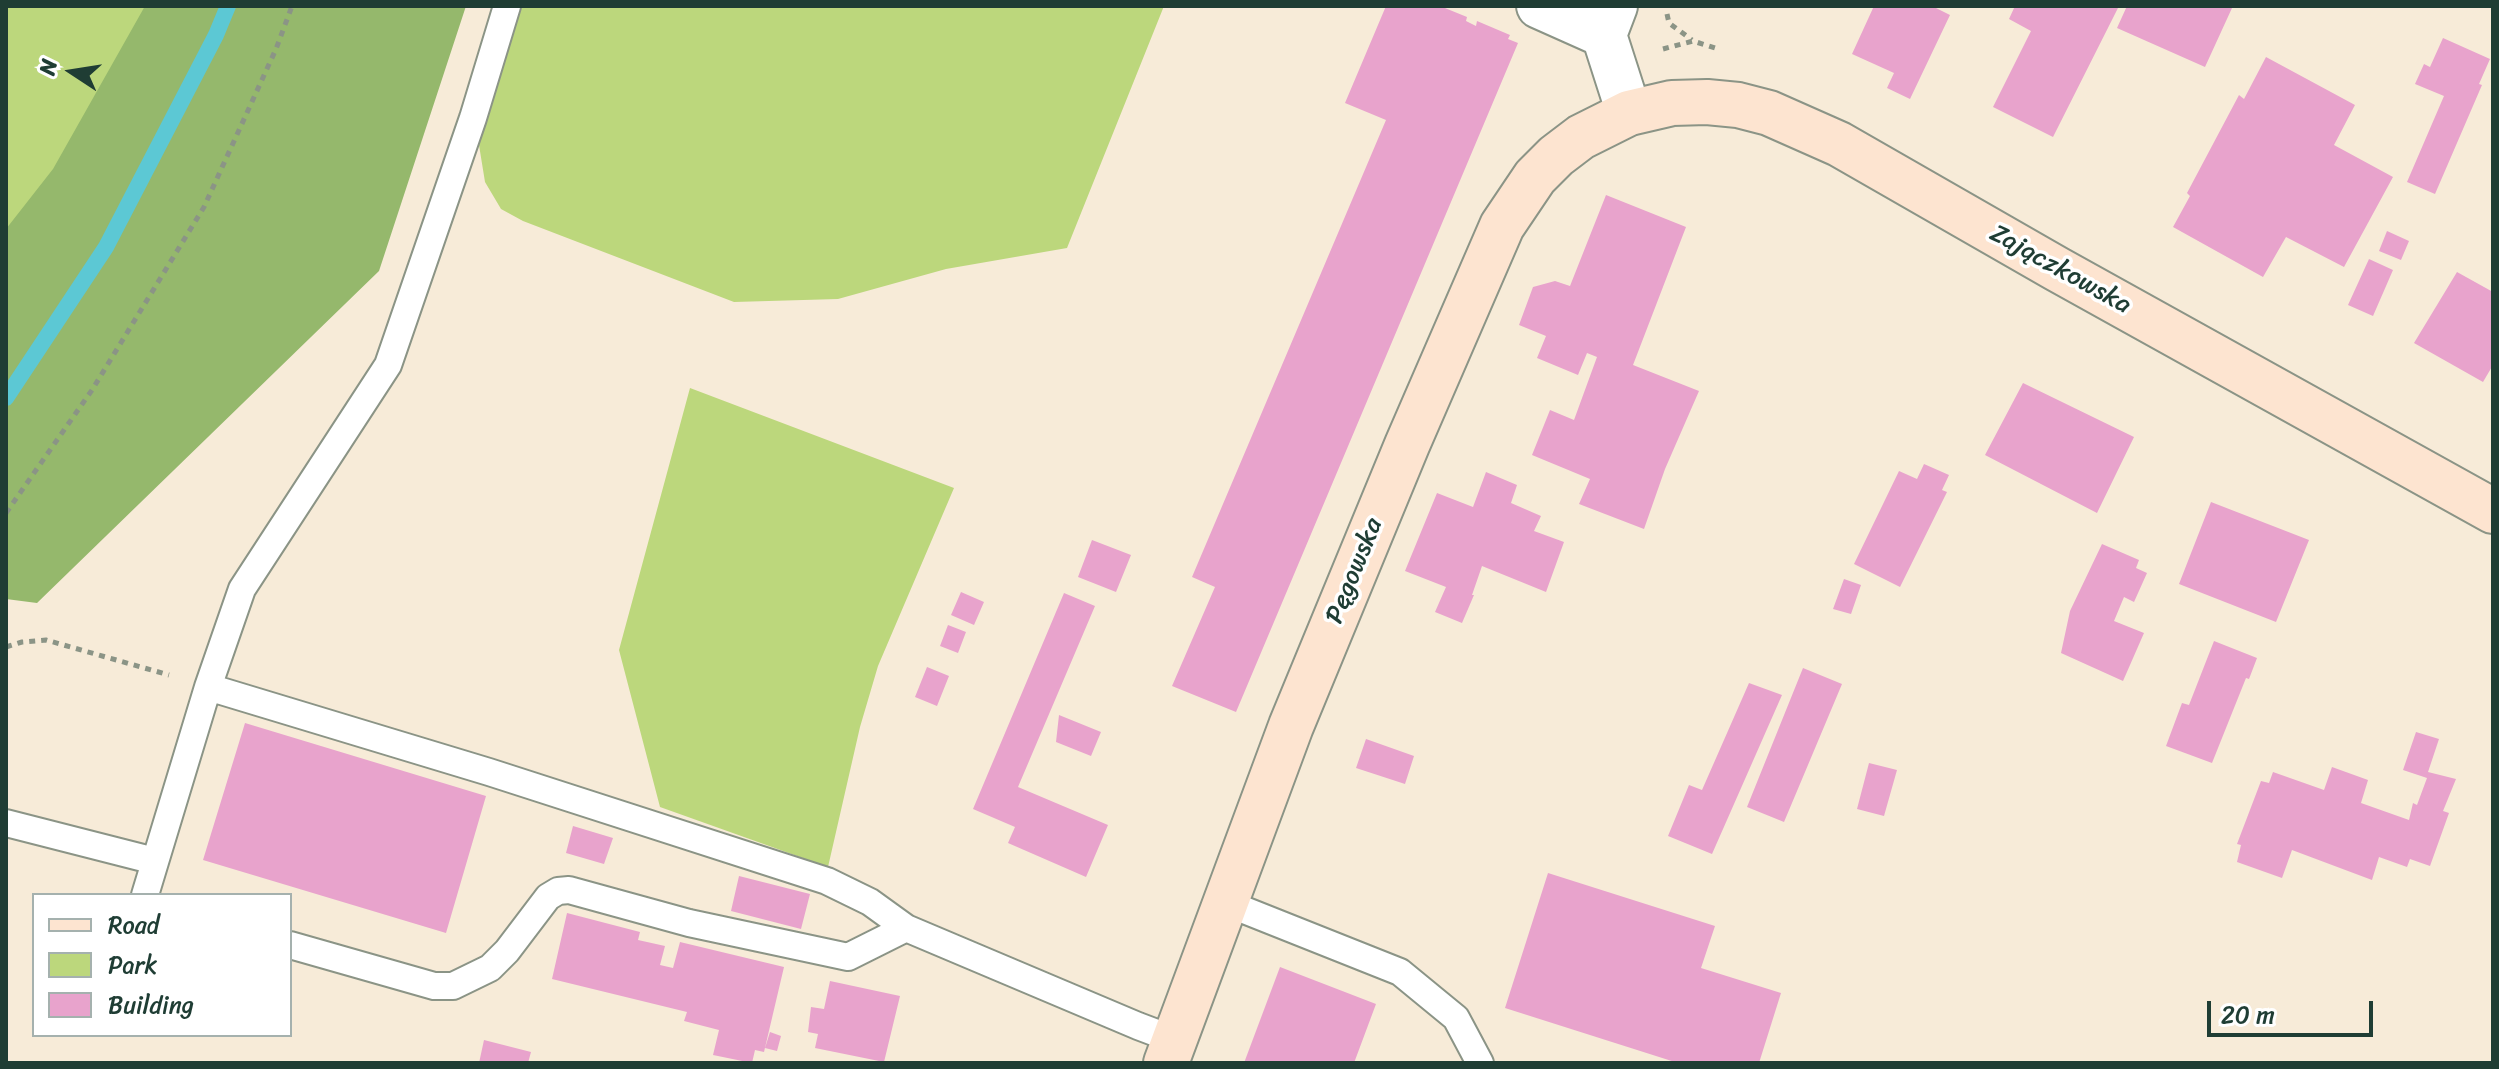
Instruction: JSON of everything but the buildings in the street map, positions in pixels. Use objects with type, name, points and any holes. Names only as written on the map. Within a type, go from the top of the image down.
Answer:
[{"type":"main road","name":"Zajączkowska","points":[[1619,117],[1672,103],[1738,105],[1769,113],[1839,144],[2493,511]]},
{"type":"main road","name":"Pęgowska","points":[[1170,1051],[1291,726],[1502,226],[1535,177],[1556,156],[1581,137],[1619,117]]},
{"type":"street","points":[[1539,6],[1610,21],[1619,117]]},
{"type":"lane","points":[[146,893],[208,687],[242,589],[388,365],[473,118],[507,6]]},
{"type":"lane","points":[[208,687],[489,772],[827,881],[870,902],[906,928],[1138,1026],[1170,1051]]},
{"type":"lane","points":[[6,823],[155,861]]},
{"type":"lane","points":[[292,946],[434,986],[453,986],[490,968],[507,951],[548,897],[558,891],[569,890],[689,923],[848,957],[906,928]]},
{"type":"lane","points":[[1224,902],[1400,972],[1456,1018],[1480,1063]]},
{"type":"path","points":[[6,513],[92,390],[204,207],[276,49],[292,6]]},
{"type":"path","points":[[1665,6],[1669,23],[1693,41]]},
{"type":"path","points":[[6,647],[46,640],[208,687]]},
{"type":"green space","points":[[6,6],[230,6],[6,388]]},
{"type":"green space","points":[[145,6],[466,6],[379,271],[37,603],[6,599],[6,229],[53,169]]},
{"type":"green space","points":[[520,6],[1164,6],[1067,248],[946,269],[838,299],[734,302],[523,221],[501,209],[485,182],[479,145]]},
{"type":"green space","points":[[690,388],[954,488],[878,666],[860,727],[828,867],[660,807],[619,650]]},
{"type":"waterway","points":[[6,398],[106,247],[228,6]]}]
